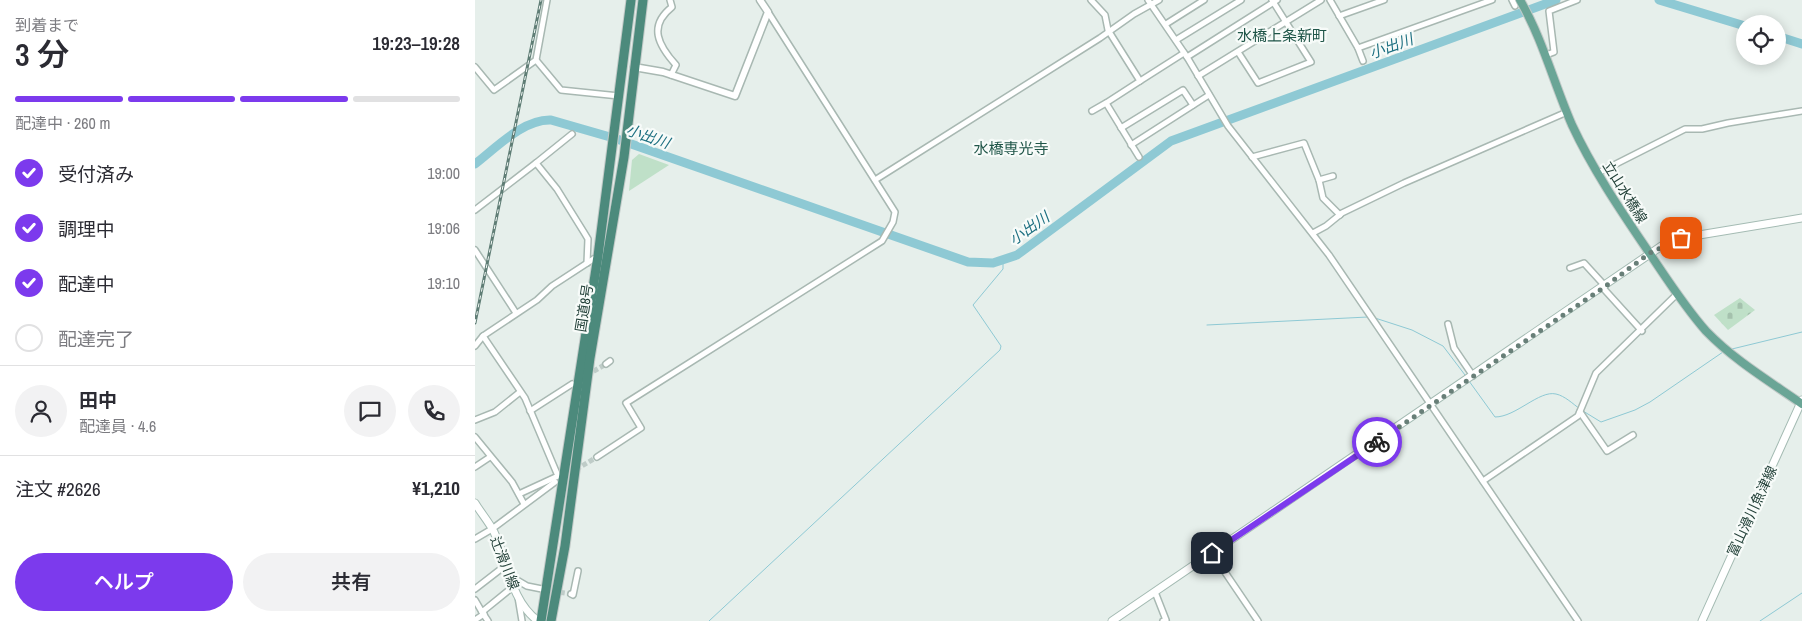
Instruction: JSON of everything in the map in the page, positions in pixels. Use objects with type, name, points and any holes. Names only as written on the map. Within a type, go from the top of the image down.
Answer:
[{"type":"highway","name":"国道8号","points":[[539,621],[598,256],[631,0]]},
{"type":"highway","name":"国道8号","points":[[551,621],[565,546],[590,358],[623,157],[643,0]]},
{"type":"main road","name":"立山水橋線","points":[[1519,4],[1528,15],[1546,55],[1567,112],[1598,173],[1677,294],[1707,331],[1731,353],[1802,403]]},
{"type":"main road","points":[[1112,621],[1604,287],[1650,253],[1681,238],[1802,218]]},
{"type":"main road","name":"富山滑川魚津線","points":[[1702,621],[1802,403]]},
{"type":"main road","name":"辻滑川線","points":[[475,503],[492,529],[517,595],[525,610],[539,621]]},
{"type":"street","points":[[475,67],[494,90],[535,60],[547,0]]},
{"type":"street","points":[[671,0],[672,7],[661,16],[658,26],[660,42],[676,65],[671,75]]},
{"type":"street","points":[[597,457],[641,428],[626,403],[881,241],[893,222],[895,212],[760,0]]},
{"type":"street","points":[[1091,0],[1105,15],[1108,30],[1141,81]]},
{"type":"street","points":[[875,180],[1150,2],[1159,0]]},
{"type":"street","points":[[1166,24],[1204,0]]},
{"type":"street","points":[[1176,40],[1241,0]]},
{"type":"street","points":[[1199,76],[1321,0]]},
{"type":"street","points":[[1330,0],[1358,48],[1363,61]]},
{"type":"street","points":[[1339,16],[1384,0]]},
{"type":"street","points":[[1358,48],[1474,3],[1492,0]]},
{"type":"street","points":[[1512,0],[1519,4]]},
{"type":"street","points":[[1546,55],[1553,52],[1549,11],[1577,0]]},
{"type":"street","points":[[1092,111],[1274,1],[1311,62],[1258,83],[1238,52]]},
{"type":"street","points":[[1150,2],[1186,55],[1228,126],[1313,233],[1578,621]]},
{"type":"street","points":[[634,67],[671,75],[735,96],[768,12]]},
{"type":"street","points":[[535,60],[561,90],[619,96]]},
{"type":"street","points":[[1121,128],[1183,90],[1193,105]]},
{"type":"street","points":[[1131,144],[1209,95]]},
{"type":"street","points":[[1105,103],[1139,157]]},
{"type":"street","points":[[1598,173],[1685,129],[1702,129],[1728,122],[1802,110]]},
{"type":"street","points":[[1313,233],[1340,215],[1404,183],[1567,112]]},
{"type":"street","points":[[475,210],[572,134]]},
{"type":"street","points":[[1252,157],[1304,143],[1319,180],[1323,198],[1340,215]]},
{"type":"street","points":[[535,163],[557,189],[588,239],[587,263]]},
{"type":"street","points":[[1319,180],[1333,176]]},
{"type":"street","points":[[475,250],[516,313]]},
{"type":"street","points":[[475,346],[483,336],[537,300],[552,286],[598,256]]},
{"type":"street","points":[[1570,268],[1584,263],[1642,330]]},
{"type":"street","points":[[1483,481],[1577,416],[1596,373],[1677,294]]},
{"type":"street","points":[[1449,324],[1454,348],[1473,376]]},
{"type":"street","points":[[483,336],[520,392],[558,476],[519,494]]},
{"type":"street","points":[[530,411],[572,384]]},
{"type":"street","points":[[475,420],[495,412],[520,392]]},
{"type":"street","points":[[1580,412],[1607,451],[1633,435]]},
{"type":"street","points":[[475,436],[519,494],[524,504]]},
{"type":"street","points":[[475,467],[490,457]]},
{"type":"street","points":[[475,539],[492,529],[555,482]]},
{"type":"street","points":[[1212,553],[1257,621]]},
{"type":"street","points":[[475,589],[506,564]]},
{"type":"street","points":[[571,594],[573,595],[578,571]]},
{"type":"street","points":[[510,576],[527,586],[542,589]]},
{"type":"street","points":[[475,620],[514,586]]},
{"type":"street","points":[[1155,592],[1166,620],[1163,621]]},
{"type":"street","points":[[517,595],[522,621]]},
{"type":"street","points":[[475,600],[488,621]]},
{"type":"green space","points":[[639,154],[669,165],[629,191],[632,160]]},
{"type":"green space","points":[[1740,298],[1755,310],[1728,330],[1714,315]]},
{"type":"waterway","name":"小出川","points":[[475,164],[520,129],[530,124],[551,120],[617,139],[968,262],[993,263],[1017,255],[1171,141],[1556,0]]},
{"type":"waterway","name":"小出川","points":[[1659,0],[1736,23]]},
{"type":"waterway","name":"小出川","points":[[1786,39],[1802,44]]},
{"type":"waterway","points":[[709,621],[1000,350],[1001,346],[973,305],[1003,269],[1003,262]]},
{"type":"waterway","points":[[1207,325],[1368,317]]},
{"type":"waterway","points":[[1375,318],[1412,330],[1443,346],[1465,375]]},
{"type":"waterway","points":[[1732,349],[1802,332]]},
{"type":"waterway","points":[[1583,411],[1601,422],[1635,410],[1650,402],[1723,352]]},
{"type":"waterway","points":[[1469,381],[1495,417],[1511,413],[1549,394],[1563,396],[1580,409]]},
{"type":"waterway","points":[[1760,621],[1802,593]]},
{"type":"tunnel","points":[[587,375],[606,364]]},
{"type":"tunnel","points":[[563,477],[597,457]]},
{"type":"tunnel","points":[[545,590],[571,594]]},
{"type":"railway","points":[[475,323],[541,0]]},
{"type":"way so far","points":[[1377,442],[1603,288],[1650,253],[1663,245],[1681,238]]},
{"type":"district","name":"水橋上条新町","points":[[1282,35]]},
{"type":"district","name":"水橋専光寺","points":[[1011,148]]},
{"type":"route","points":[[1212,553],[1377,442]]}]
